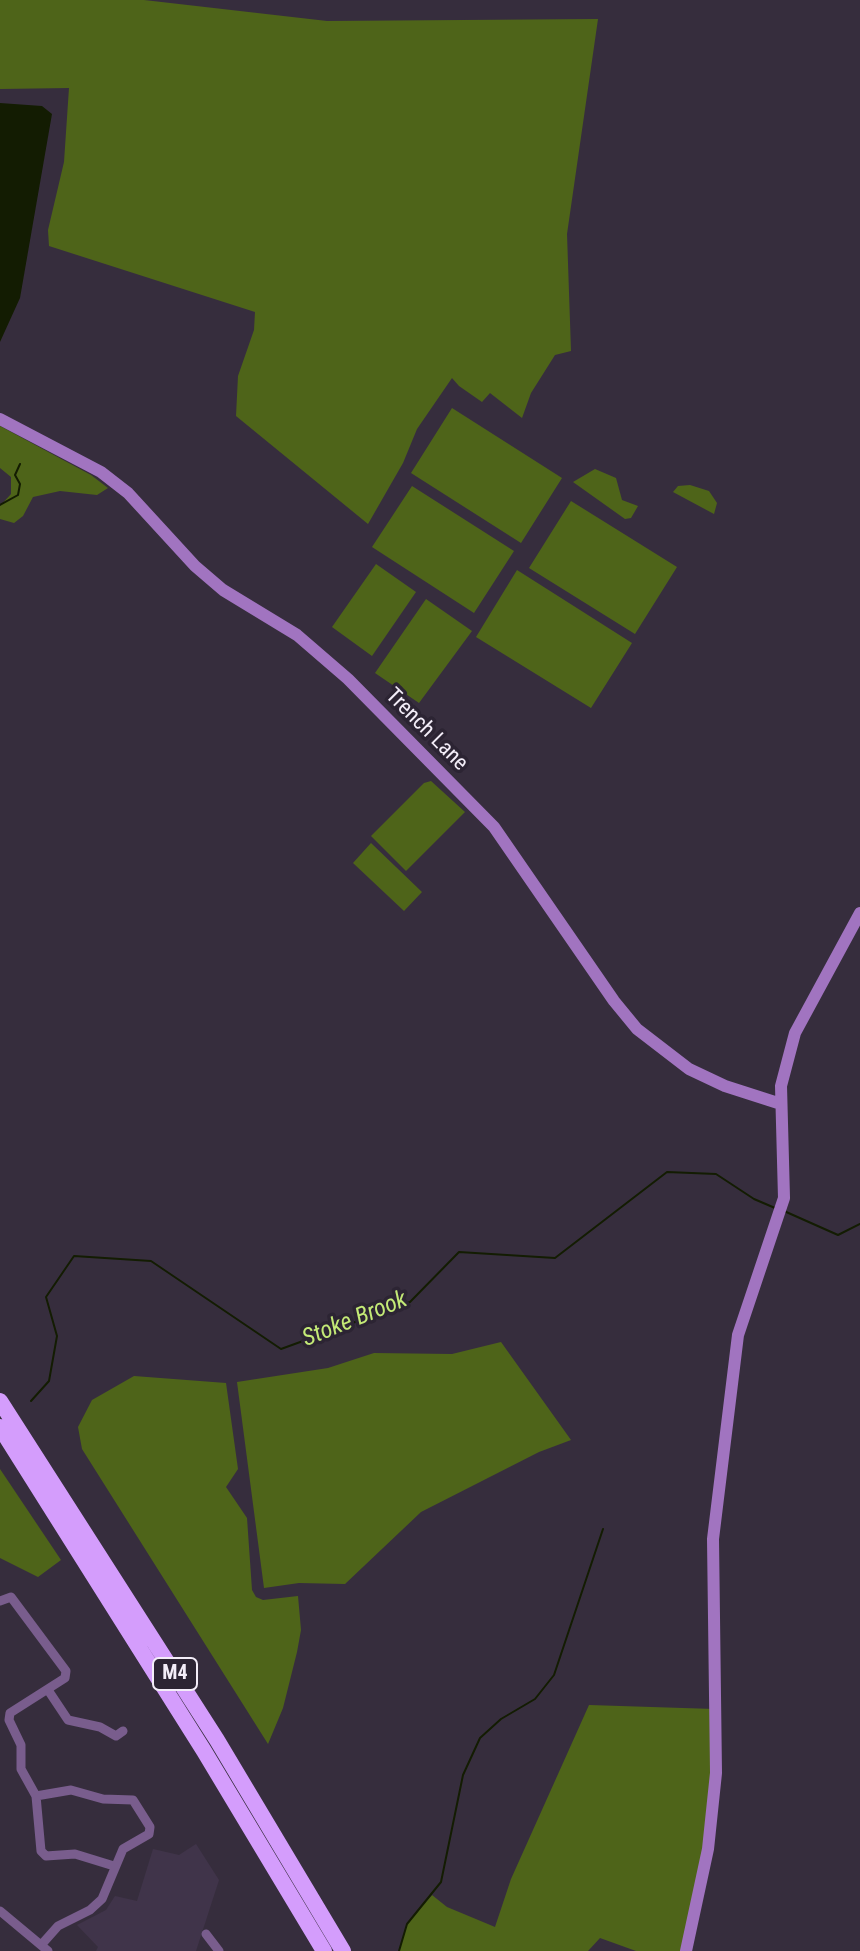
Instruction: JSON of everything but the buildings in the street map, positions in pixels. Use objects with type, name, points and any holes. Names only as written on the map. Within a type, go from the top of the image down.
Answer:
[{"type":"highway","name":"M4","points":[[0,1401],[217,1740],[343,1951]]},
{"type":"highway","name":"M4","points":[[0,1427],[204,1751],[324,1951]]},
{"type":"main road","name":"Trench Lane","points":[[0,419],[101,472],[128,493],[195,566],[223,590],[297,635],[339,670],[494,827],[614,1001],[637,1029],[689,1069],[740,1092],[781,1104]]},
{"type":"main road","points":[[686,1951],[705,1862],[716,1773],[713,1539],[738,1335],[784,1198],[781,1086],[795,1033],[856,930],[860,913]]},
{"type":"street","points":[[0,1601],[11,1597],[66,1671],[65,1678],[10,1713],[9,1720],[21,1745],[21,1769],[36,1796],[41,1851],[46,1856],[75,1854],[114,1866]]},
{"type":"street","points":[[48,1690],[68,1720],[100,1727],[116,1736],[123,1731]]},
{"type":"street","points":[[0,1911],[45,1948],[58,1926],[90,1910],[102,1899],[123,1849],[149,1834],[150,1827],[133,1800],[103,1799],[71,1790],[36,1796]]},
{"type":"street","points":[[206,1934],[224,1949]]},
{"type":"shaded area","points":[[0,103],[42,106],[52,114],[20,298],[0,342]]},
{"type":"shaded area","points":[[196,1844],[219,1880],[196,1951],[96,1951],[98,1947],[77,1925],[106,1910],[115,1896],[137,1901],[153,1849],[179,1855]]},
{"type":"green space","points":[[0,0],[144,0],[327,21],[598,19],[567,234],[571,351],[555,355],[531,393],[522,418],[490,393],[482,402],[452,378],[417,429],[403,463],[368,524],[236,416],[238,376],[254,330],[255,312],[49,246],[48,230],[64,162],[69,88],[0,89]]},
{"type":"green space","points":[[452,408],[562,478],[521,543],[411,473]]},
{"type":"green space","points":[[0,426],[91,475],[108,488],[97,495],[60,491],[33,497],[23,516],[14,523],[0,519],[0,506],[11,494],[11,477],[0,468]]},
{"type":"green space","points":[[595,469],[616,478],[622,500],[638,506],[631,518],[625,519],[573,482]]},
{"type":"green space","points":[[690,485],[709,491],[717,503],[714,514],[673,492],[678,486]]},
{"type":"green space","points":[[412,486],[514,551],[474,613],[372,547]]},
{"type":"green space","points":[[571,501],[677,567],[635,634],[529,568]]},
{"type":"green space","points":[[376,564],[416,592],[372,656],[332,627]]},
{"type":"green space","points":[[517,570],[632,643],[591,708],[476,637]]},
{"type":"green space","points":[[426,599],[472,631],[419,703],[375,673]]},
{"type":"green space","points":[[431,781],[465,812],[406,871],[371,836],[424,783]]},
{"type":"green space","points":[[371,843],[422,892],[404,911],[353,863]]},
{"type":"green space","points":[[501,1342],[571,1440],[539,1452],[421,1512],[345,1584],[299,1583],[264,1588],[237,1382],[328,1368],[374,1353],[452,1354]]},
{"type":"green space","points":[[134,1376],[226,1383],[238,1469],[226,1487],[247,1518],[252,1590],[256,1597],[263,1600],[298,1596],[301,1630],[297,1652],[283,1708],[268,1744],[82,1449],[78,1427],[92,1400]]},
{"type":"green space","points":[[0,1469],[61,1560],[38,1577],[0,1558]]},
{"type":"green space","points":[[589,1705],[714,1709],[716,1773],[686,1951],[636,1951],[600,1938],[588,1951],[399,1951],[407,1924],[432,1895],[447,1907],[495,1927],[511,1879]]},
{"type":"waterway","points":[[0,505],[18,495],[20,484],[15,475],[20,464]]},
{"type":"waterway","name":"Stoke Brook","points":[[31,1401],[49,1381],[57,1336],[46,1297],[74,1256],[151,1261],[281,1349],[410,1302],[459,1252],[555,1258],[667,1172],[716,1174],[754,1199],[775,1208]]},
{"type":"waterway","name":"Stoke Brook","points":[[784,1211],[838,1235],[860,1224]]},
{"type":"waterway","points":[[399,1951],[407,1924],[441,1882],[463,1775],[480,1738],[501,1719],[535,1699],[554,1675],[603,1529]]}]
